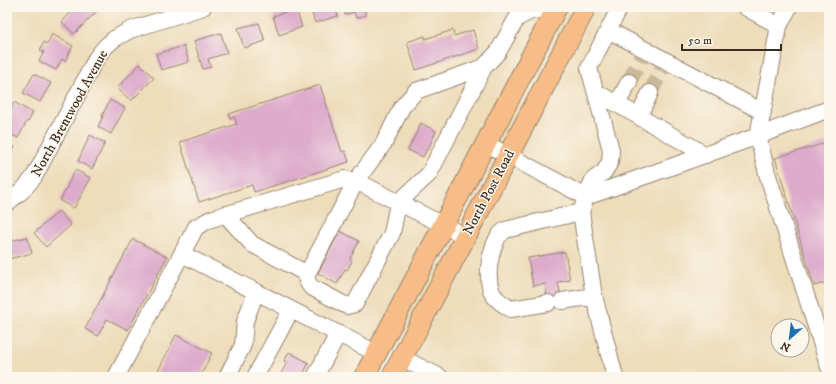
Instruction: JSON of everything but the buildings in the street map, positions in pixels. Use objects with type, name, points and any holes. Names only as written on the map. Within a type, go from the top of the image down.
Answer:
[{"type":"main road","name":"North Post Road","points":[[392,377],[586,7]]},
{"type":"main road","name":"North Post Road","points":[[364,377],[556,9]]},
{"type":"street","name":"North Brentwood Avenue","points":[[7,203],[22,191],[34,177],[94,62],[109,43],[130,30],[203,7]]},
{"type":"street","points":[[615,377],[594,296],[584,205],[593,180],[604,172],[610,162],[612,150],[589,68],[620,7]]},
{"type":"street","points":[[745,7],[779,26]]},
{"type":"street","points":[[789,7],[779,26],[758,136],[767,173],[829,367]]},
{"type":"street","points":[[484,67],[416,91],[402,107],[384,143],[356,181],[307,274],[307,281],[311,287],[348,306],[355,304],[392,233],[398,203],[429,174],[484,67],[498,52],[517,18],[533,10],[556,9]]},
{"type":"street","points":[[608,30],[643,54],[763,112]]},
{"type":"street","points":[[617,104],[629,82]]},
{"type":"street","points":[[596,92],[706,155]]},
{"type":"street","points":[[639,116],[650,93]]},
{"type":"street","points":[[594,296],[511,309],[503,304],[491,291],[489,274],[492,252],[497,238],[505,230],[584,205],[706,155],[829,109]]},
{"type":"street","points":[[486,143],[508,154],[584,205]]},
{"type":"street","points":[[116,377],[196,227],[211,219],[344,179],[356,181],[465,236]]},
{"type":"street","points":[[225,214],[252,244],[307,274]]},
{"type":"street","points":[[182,254],[376,353]]},
{"type":"street","points":[[227,377],[243,345],[245,321],[256,292]]},
{"type":"street","points":[[255,377],[291,310]]},
{"type":"street","points":[[315,377],[338,334]]},
{"type":"street","points":[[402,358],[440,377]]},
{"type":"tunnel","points":[[629,82],[641,58]]},
{"type":"tunnel","points":[[650,93],[662,69]]}]
